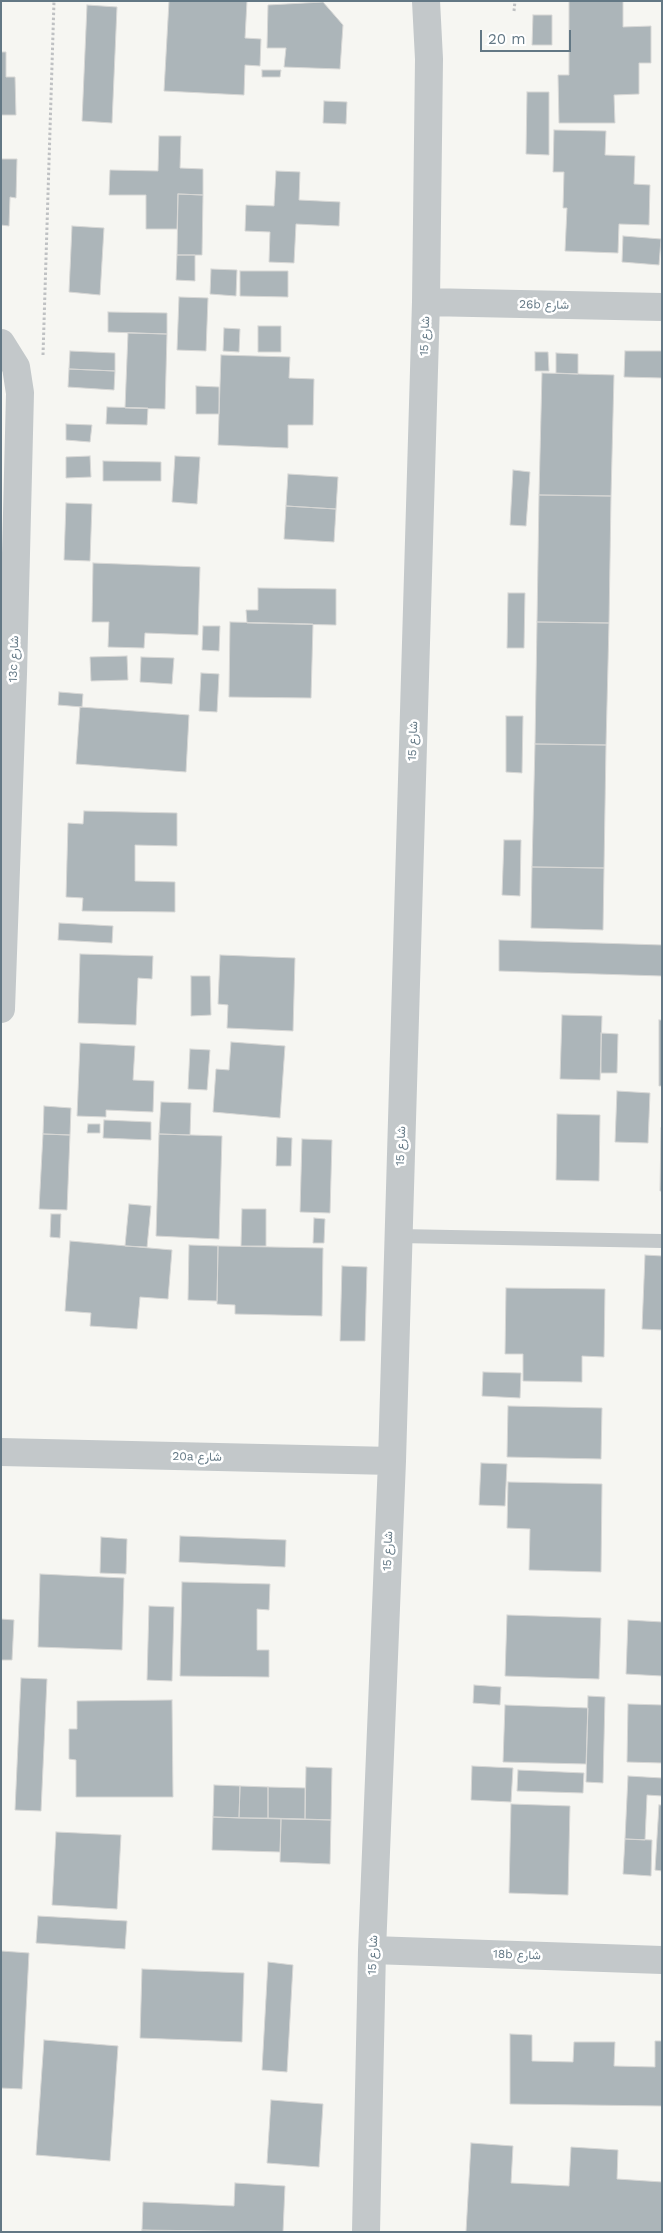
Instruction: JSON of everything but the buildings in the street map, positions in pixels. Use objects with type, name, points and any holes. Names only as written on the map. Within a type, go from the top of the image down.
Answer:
[{"type":"street","name":"شارع 15","points":[[366,2232],[372,1950],[392,1460],[426,302],[430,60],[426,1]]},
{"type":"street","name":"شارع 15","points":[[430,60],[442,1]]},
{"type":"street","name":"26b شارع","points":[[426,302],[662,307]]},
{"type":"street","name":"13c شارع","points":[[1,343],[16,367],[20,393],[7,674],[1,1009]]},
{"type":"street","name":"20a شارع","points":[[1,1452],[392,1460]]},
{"type":"street","name":"18b شارع","points":[[372,1950],[662,1960]]},
{"type":"lane","points":[[398,1236],[662,1241]]},
{"type":"path","points":[[20,393],[35,377],[43,356],[54,1]]},
{"type":"path","points":[[514,11],[515,1]]}]
